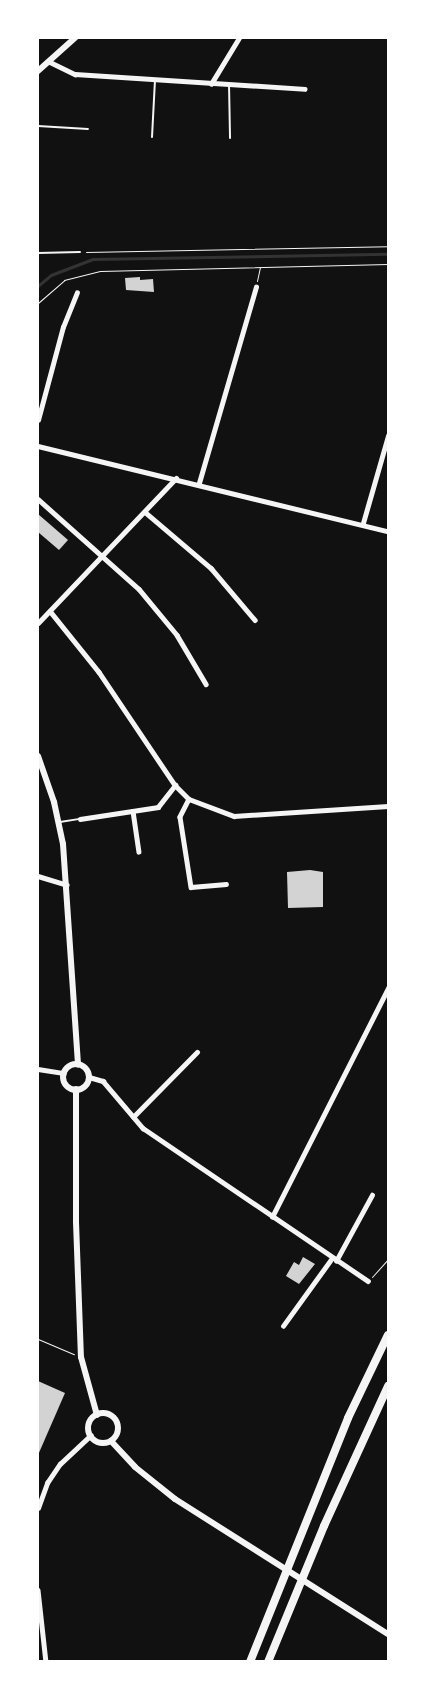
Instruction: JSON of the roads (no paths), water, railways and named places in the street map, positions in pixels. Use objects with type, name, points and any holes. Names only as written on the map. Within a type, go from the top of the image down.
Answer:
[{"type":"highway","points":[[250,1662],[348,1418],[388,1335]]},
{"type":"highway","points":[[268,1662],[324,1526],[388,1386]]},
{"type":"main road","points":[[38,756],[59,822],[67,885],[78,1064]]},
{"type":"main road","points":[[78,1064],[87,1069],[89,1076],[85,1086],[76,1089],[68,1086],[64,1073],[68,1067],[78,1064]]},
{"type":"main road","points":[[76,1089],[76,1222],[81,1357],[85,1382],[97,1415]]},
{"type":"main road","points":[[108,1414],[116,1421],[118,1432],[111,1441],[102,1443],[90,1436],[89,1426],[97,1415],[108,1414]]},
{"type":"main road","points":[[111,1441],[162,1490],[388,1634]]},
{"type":"street","points":[[38,71],[75,38]]},
{"type":"street","points":[[211,84],[239,38]]},
{"type":"street","points":[[50,62],[75,74],[305,89]]},
{"type":"street","points":[[199,483],[256,287]]},
{"type":"street","points":[[38,420],[62,328],[77,294]]},
{"type":"street","points":[[363,523],[388,436]]},
{"type":"street","points":[[38,446],[199,483],[363,523],[388,531]]},
{"type":"street","points":[[38,623],[176,478]]},
{"type":"street","points":[[38,499],[103,554],[139,589],[171,628],[206,684]]},
{"type":"street","points":[[144,512],[211,568],[255,620]]},
{"type":"street","points":[[50,611],[99,672],[174,785],[189,799],[234,816],[388,806]]},
{"type":"street","points":[[80,818],[162,805],[174,785]]},
{"type":"street","points":[[189,799],[180,817],[191,887],[226,884]]},
{"type":"street","points":[[133,811],[139,852]]},
{"type":"street","points":[[38,876],[67,885]]},
{"type":"street","points":[[272,1216],[388,988]]},
{"type":"street","points":[[134,1117],[197,1052]]},
{"type":"street","points":[[38,1069],[64,1073]]},
{"type":"street","points":[[89,1076],[103,1081],[144,1128],[368,1281]]},
{"type":"street","points":[[283,1326],[334,1259],[372,1195]]},
{"type":"street","points":[[38,1508],[48,1482],[60,1464],[90,1436]]},
{"type":"street","points":[[38,1590],[46,1662]]},
{"type":"lane","points":[[152,137],[155,80]]},
{"type":"lane","points":[[228,84],[230,138]]},
{"type":"lane","points":[[38,126],[88,129]]},
{"type":"lane","points":[[38,252],[80,252]]},
{"type":"lane","points":[[59,822],[80,818]]},
{"type":"waterway","points":[[38,286],[51,275],[93,259],[388,254]]}]
